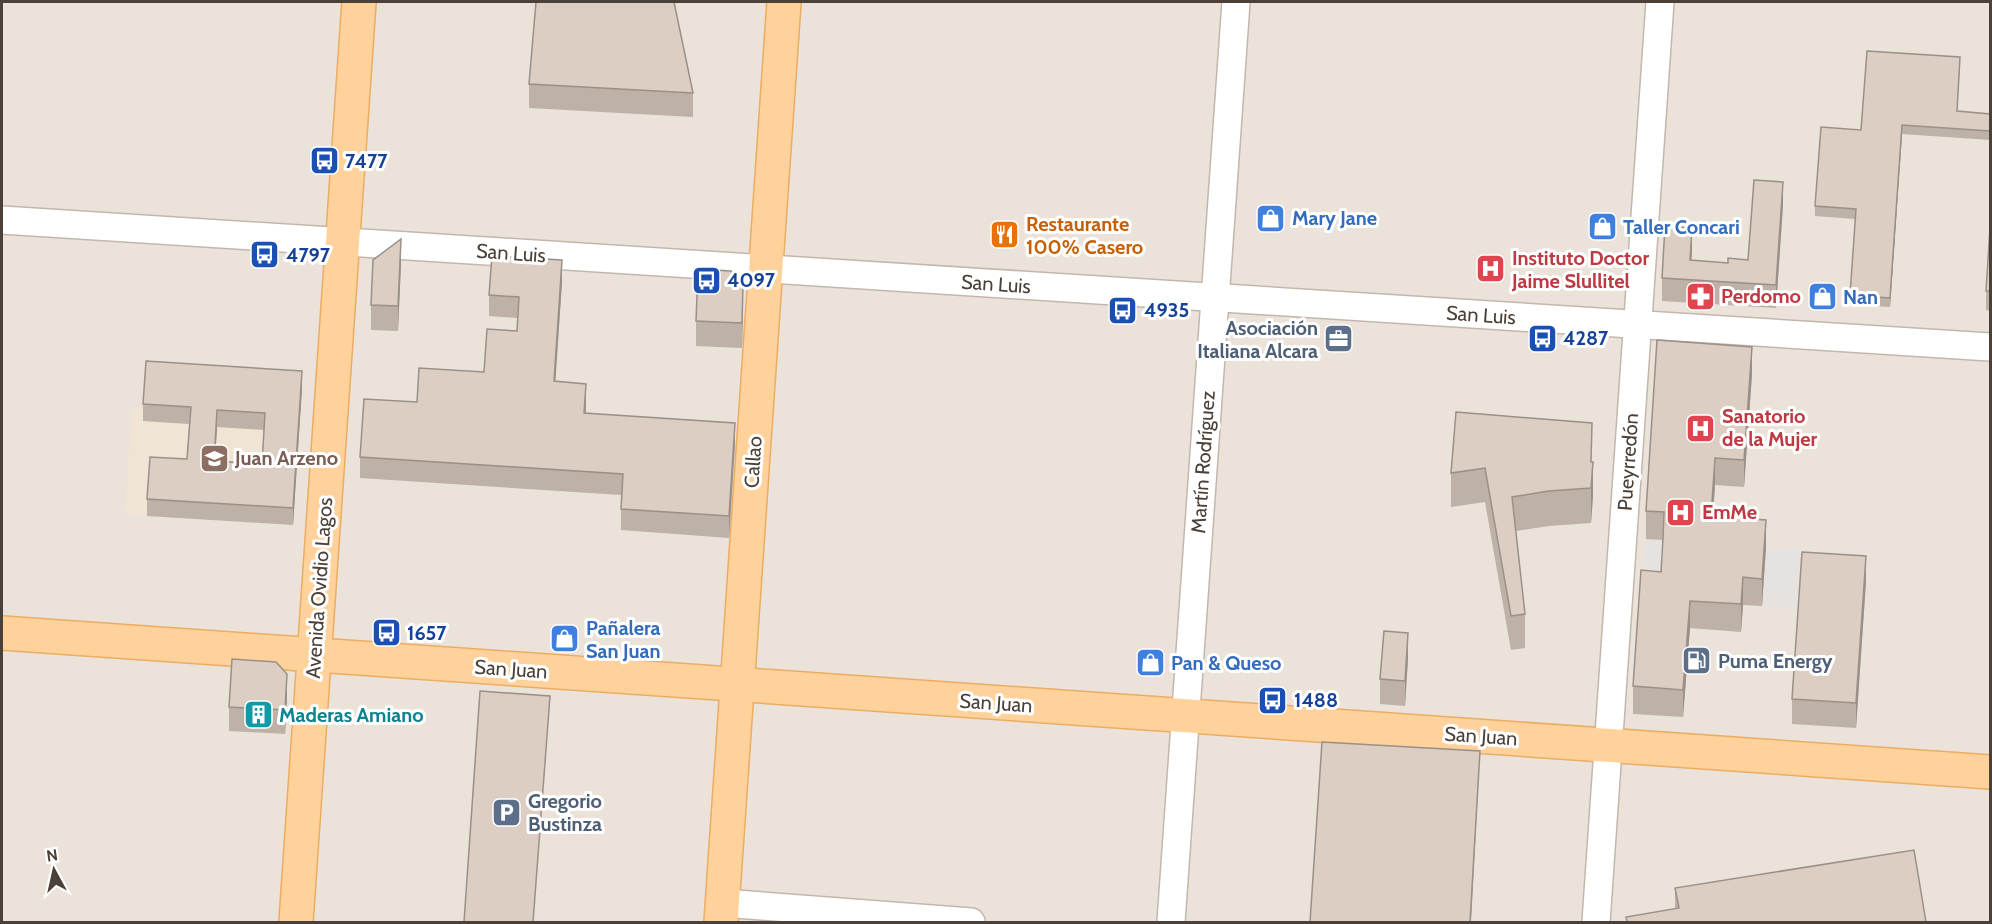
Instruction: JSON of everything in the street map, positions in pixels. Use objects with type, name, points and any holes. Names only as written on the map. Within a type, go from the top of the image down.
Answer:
[{"type":"main road","name":"Avenida Ovidio Lagos","points":[[296,922],[359,2]]},
{"type":"main road","name":"Callao","points":[[722,913],[784,2]]},
{"type":"main road","name":"San Juan","points":[[2,633],[1990,772]]},
{"type":"street","name":"Martín Rodríguez","points":[[1171,922],[1236,2]]},
{"type":"street","name":"Pueyrredón","points":[[1596,922],[1660,2]]},
{"type":"street","name":"San Luis","points":[[2,220],[1990,347]]},
{"type":"street","points":[[722,913],[971,922]]},
{"type":"shaded area","points":[[2,2],[1990,2],[1990,922],[2,922]]},
{"type":"shaded area","name":"Juan Arzeno","points":[[302,389],[293,525],[125,514],[132,408]]},
{"type":"shaded area","points":[[1646,539],[1814,550],[1812,578],[1800,609],[1641,598]]},
{"type":"building","points":[[536,2],[674,2],[693,93],[529,84]]},
{"type":"building","points":[[1867,51],[1960,57],[1957,111],[1990,114],[1990,131],[1902,125],[1890,298],[1850,295],[1856,209],[1815,206],[1821,127],[1861,130]]},
{"type":"building","points":[[1754,180],[1783,182],[1776,285],[1662,278],[1665,226],[1692,228],[1690,260],[1728,263],[1728,258],[1748,260]]},
{"type":"building","points":[[1990,228],[1990,291],[1986,291]]},
{"type":"building","points":[[401,239],[398,306],[371,305],[373,260]]},
{"type":"building","points":[[492,256],[562,260],[554,381],[586,384],[584,413],[735,423],[729,516],[621,509],[623,474],[360,457],[364,399],[417,402],[419,368],[484,372],[487,329],[517,331],[519,297],[489,295]]},
{"type":"building","points":[[698,269],[731,271],[743,285],[742,323],[696,321]]},
{"type":"building","points":[[1657,340],[1752,347],[1744,460],[1715,458],[1711,516],[1766,520],[1762,579],[1743,577],[1741,604],[1690,601],[1683,690],[1633,686],[1641,570],[1661,572],[1664,512],[1646,511]]},
{"type":"building","points":[[146,361],[302,371],[293,508],[147,499],[150,457],[187,459],[191,407],[143,404]],"holes":[[[217,410],[265,413],[262,464],[214,461]]]},
{"type":"building","points":[[1456,412],[1592,423],[1591,488],[1512,497],[1525,614],[1511,616],[1485,468],[1451,473]]},
{"type":"building","points":[[1802,552],[1866,556],[1856,703],[1792,699]]},
{"type":"building","points":[[1384,631],[1408,633],[1405,681],[1380,679]]},
{"type":"building","points":[[232,659],[276,662],[287,674],[285,710],[229,707]]},
{"type":"building","name":"Gregorio Bustinza","points":[[480,691],[550,696],[533,922],[464,922]]},
{"type":"building","points":[[1322,742],[1480,751],[1470,922],[1310,922]]},
{"type":"building","points":[[1914,850],[1926,922],[1627,922],[1626,917],[1679,908],[1675,888]]},
{"type":"place","name":"7477","points":[[324,161]]},
{"type":"place","name":"Mary Jane","points":[[1271,218]]},
{"type":"place","name":"Taller Concari","points":[[1602,227]]},
{"type":"place","name":"Restaurante 100% Casero","points":[[1005,235]]},
{"type":"place","name":"4797","points":[[265,255]]},
{"type":"place","name":"Instituto Doctor Jaime Slullitel","points":[[1491,269]]},
{"type":"place","name":"4097","points":[[706,280]]},
{"type":"place","name":"Perdomo","points":[[1700,296]]},
{"type":"place","name":"Nan","points":[[1822,297]]},
{"type":"place","name":"4935","points":[[1123,310]]},
{"type":"place","name":"4287","points":[[1542,338]]},
{"type":"place","name":"Asociación Italiana Alcara","points":[[1339,339]]},
{"type":"place","name":"Sanatorio de la Mujer","points":[[1701,428]]},
{"type":"place","name":"Juan Arzeno","points":[[214,458]]},
{"type":"place","name":"EmMe","points":[[1681,512]]},
{"type":"place","name":"1657","points":[[386,633]]},
{"type":"place","name":"Pañalera San Juan","points":[[565,639]]},
{"type":"place","name":"Puma Energy","points":[[1697,661]]},
{"type":"place","name":"Pan & Queso","points":[[1150,663]]},
{"type":"place","name":"1488","points":[[1273,700]]},
{"type":"place","name":"Maderas Amiano","points":[[258,715]]},
{"type":"place","name":"Gregorio Bustinza","points":[[507,812]]}]
